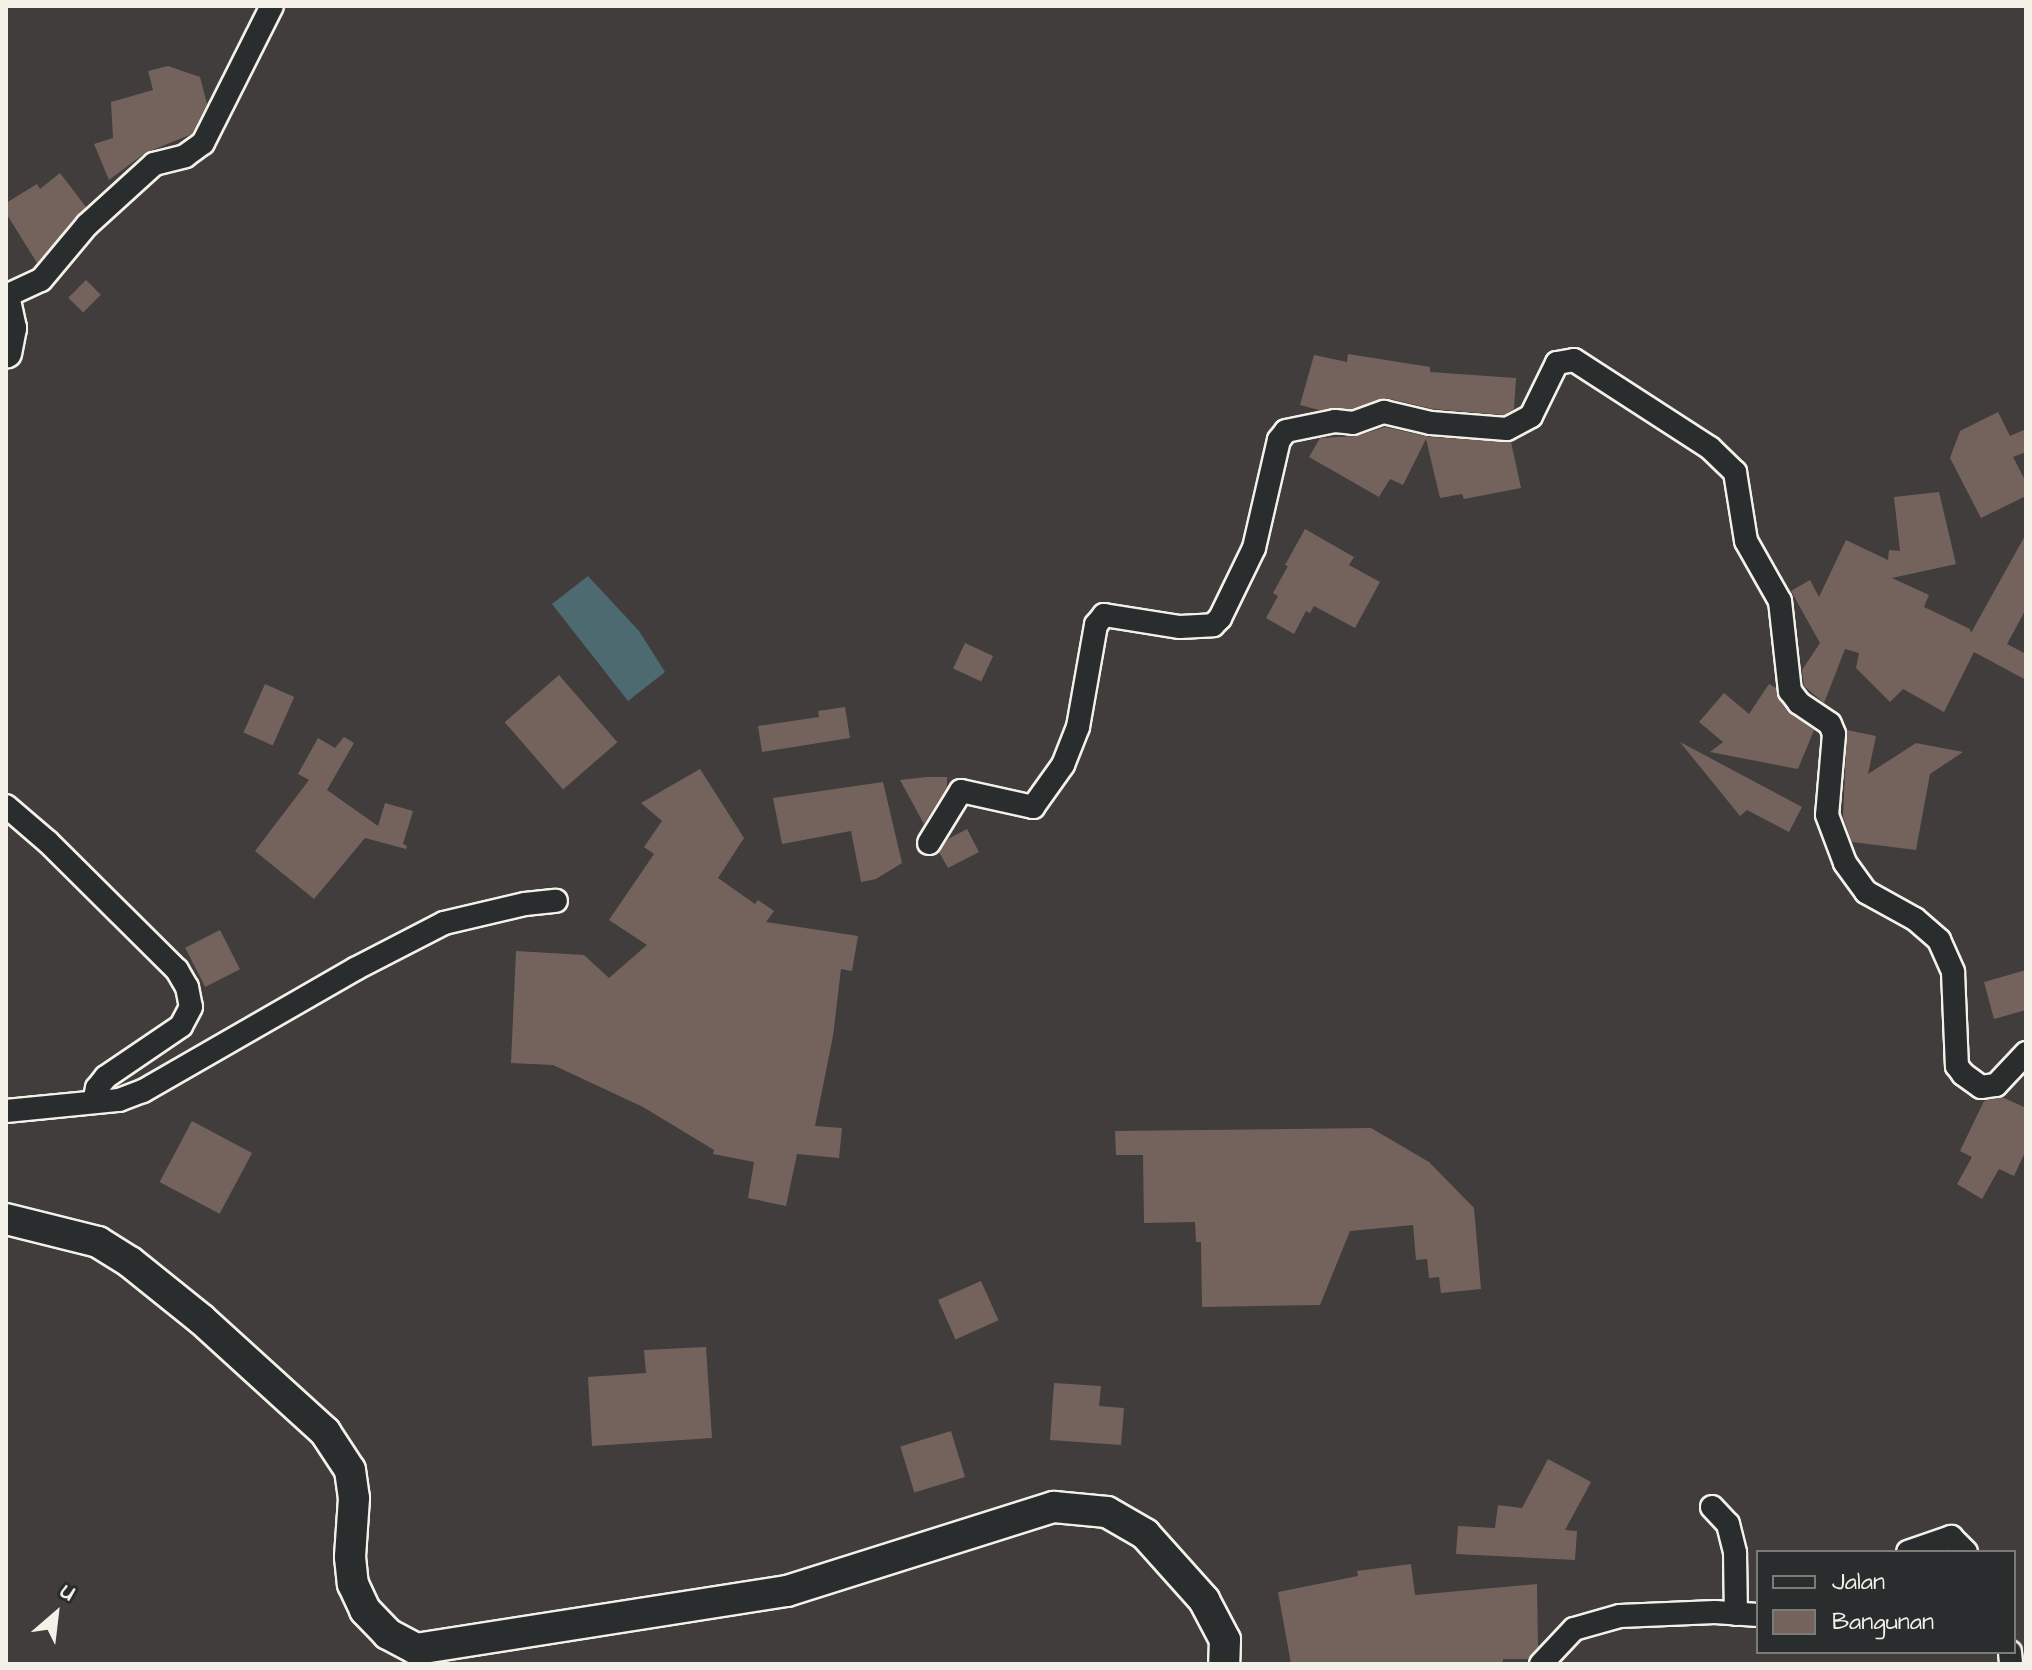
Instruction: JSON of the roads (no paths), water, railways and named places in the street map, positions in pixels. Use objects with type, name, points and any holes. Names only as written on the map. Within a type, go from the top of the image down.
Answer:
[{"type":"street","points":[[6,296],[41,280],[87,225],[154,164],[185,156],[203,143],[272,6]]},
{"type":"street","points":[[6,305],[11,328],[6,353]]},
{"type":"street","points":[[929,843],[961,791],[1033,807],[1063,765],[1078,727],[1096,625],[1104,615],[1180,627],[1213,625],[1220,618],[1254,548],[1279,440],[1286,431],[1335,421],[1353,423],[1384,412],[1431,423],[1507,429],[1531,416],[1557,363],[1574,360],[1710,448],[1735,472],[1740,491],[1741,527],[1759,570],[1780,601],[1790,691],[1799,703],[1830,724],[1834,734],[1827,815],[1845,863],[1866,892],[1915,919],[1939,940],[1953,972],[1957,1066],[1963,1074],[1981,1087],[1996,1085],[2026,1053]]},
{"type":"street","points":[[6,806],[48,842],[155,948],[177,970],[187,987],[191,1007],[181,1026],[106,1077],[97,1088],[94,1102]]},
{"type":"street","points":[[6,1111],[119,1100],[143,1091],[355,969],[444,923],[525,904],[556,901]]},
{"type":"street","points":[[6,1219],[98,1242],[130,1262],[201,1319],[325,1432],[350,1470],[354,1498],[350,1557],[353,1584],[365,1610],[388,1634],[416,1649],[787,1591],[1054,1507],[1107,1512],[1145,1534],[1204,1600],[1225,1640],[1224,1664]]},
{"type":"street","points":[[1541,1664],[1574,1629],[1620,1616],[1747,1614],[1728,1524],[1712,1507]]},
{"type":"street","points":[[1914,1550],[1951,1537],[1964,1550]]},
{"type":"water","points":[[588,576],[639,631],[665,672],[628,701],[552,604]]}]
